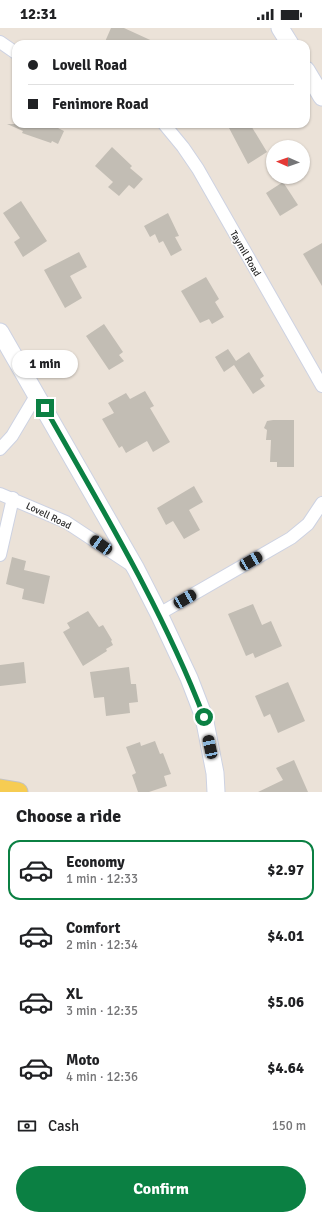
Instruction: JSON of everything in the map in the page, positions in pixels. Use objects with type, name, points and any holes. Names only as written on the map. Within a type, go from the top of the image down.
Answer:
[{"type":"main road","points":[[0,789],[18,792]]},
{"type":"street","points":[[280,28],[288,40]]},
{"type":"street","points":[[0,42],[12,50]]},
{"type":"street","points":[[310,77],[322,97]]},
{"type":"street","name":"Taymil Road","points":[[167,128],[198,169],[322,386]]},
{"type":"street","points":[[0,332],[37,394],[136,569]]},
{"type":"street","points":[[0,449],[12,436],[37,394]]},
{"type":"street","name":"Lovell Road","points":[[0,494],[13,498],[66,522],[136,569],[189,678],[204,717],[215,773],[216,792]]},
{"type":"street","points":[[0,555],[13,498]]},
{"type":"street","points":[[159,614],[291,538],[308,524],[322,503]]},
{"type":"building","points":[[111,28],[124,28],[150,40],[106,40]]},
{"type":"building","points":[[16,128],[58,128],[64,131],[58,144],[22,133],[23,131]]},
{"type":"building","points":[[229,128],[252,128],[266,153],[248,164]]},
{"type":"building","points":[[112,147],[132,166],[130,168],[143,179],[134,189],[129,185],[119,196],[108,187],[113,182],[95,166]]},
{"type":"building","points":[[280,184],[284,184],[298,205],[280,216],[266,193]]},
{"type":"building","points":[[21,201],[47,241],[23,257],[14,242],[20,238],[3,213]]},
{"type":"building","points":[[168,213],[179,236],[175,237],[182,250],[171,256],[163,241],[159,243],[155,234],[150,237],[144,226]]},
{"type":"building","points":[[322,243],[322,286],[303,254]]},
{"type":"building","points":[[79,252],[87,267],[70,276],[82,298],[65,308],[44,270]]},
{"type":"building","points":[[206,277],[219,299],[215,302],[224,317],[212,324],[209,319],[200,323],[181,291]]},
{"type":"building","points":[[104,324],[123,352],[119,355],[124,361],[109,370],[86,336]]},
{"type":"building","points":[[228,349],[236,361],[249,352],[264,376],[260,379],[265,386],[253,394],[234,365],[224,372],[215,357]]},
{"type":"building","points":[[145,391],[154,406],[150,408],[170,442],[153,452],[147,441],[126,453],[122,446],[119,448],[102,419],[114,413],[108,403],[126,393],[130,399]]},
{"type":"building","points":[[294,420],[294,467],[277,467],[277,462],[270,462],[271,440],[266,440],[267,430],[264,428],[267,421]]},
{"type":"building","points":[[194,486],[203,502],[189,510],[200,530],[184,539],[173,521],[166,525],[157,508]]},
{"type":"building","points":[[12,557],[26,561],[24,570],[50,576],[44,604],[22,599],[24,589],[6,584]]},
{"type":"building","points":[[253,604],[262,625],[271,621],[282,646],[255,658],[253,653],[246,656],[228,614]]},
{"type":"building","points":[[88,611],[99,627],[103,625],[112,640],[113,645],[106,649],[107,651],[83,666],[63,632],[70,628],[67,623]]},
{"type":"building","points":[[24,662],[26,683],[0,686],[0,665]]},
{"type":"building","points":[[129,667],[131,684],[136,684],[138,702],[129,703],[130,713],[106,716],[104,697],[94,698],[90,672]]},
{"type":"building","points":[[288,682],[305,721],[278,733],[270,714],[264,717],[255,696]]},
{"type":"building","points":[[155,741],[160,754],[163,753],[171,774],[164,776],[167,786],[149,792],[138,792],[132,775],[136,773],[126,747],[140,742],[141,746]]},
{"type":"building","points":[[294,760],[308,792],[258,792],[283,780],[276,768]]},
{"type":"route","points":[[45,408],[136,569],[189,678],[204,717]]}]
